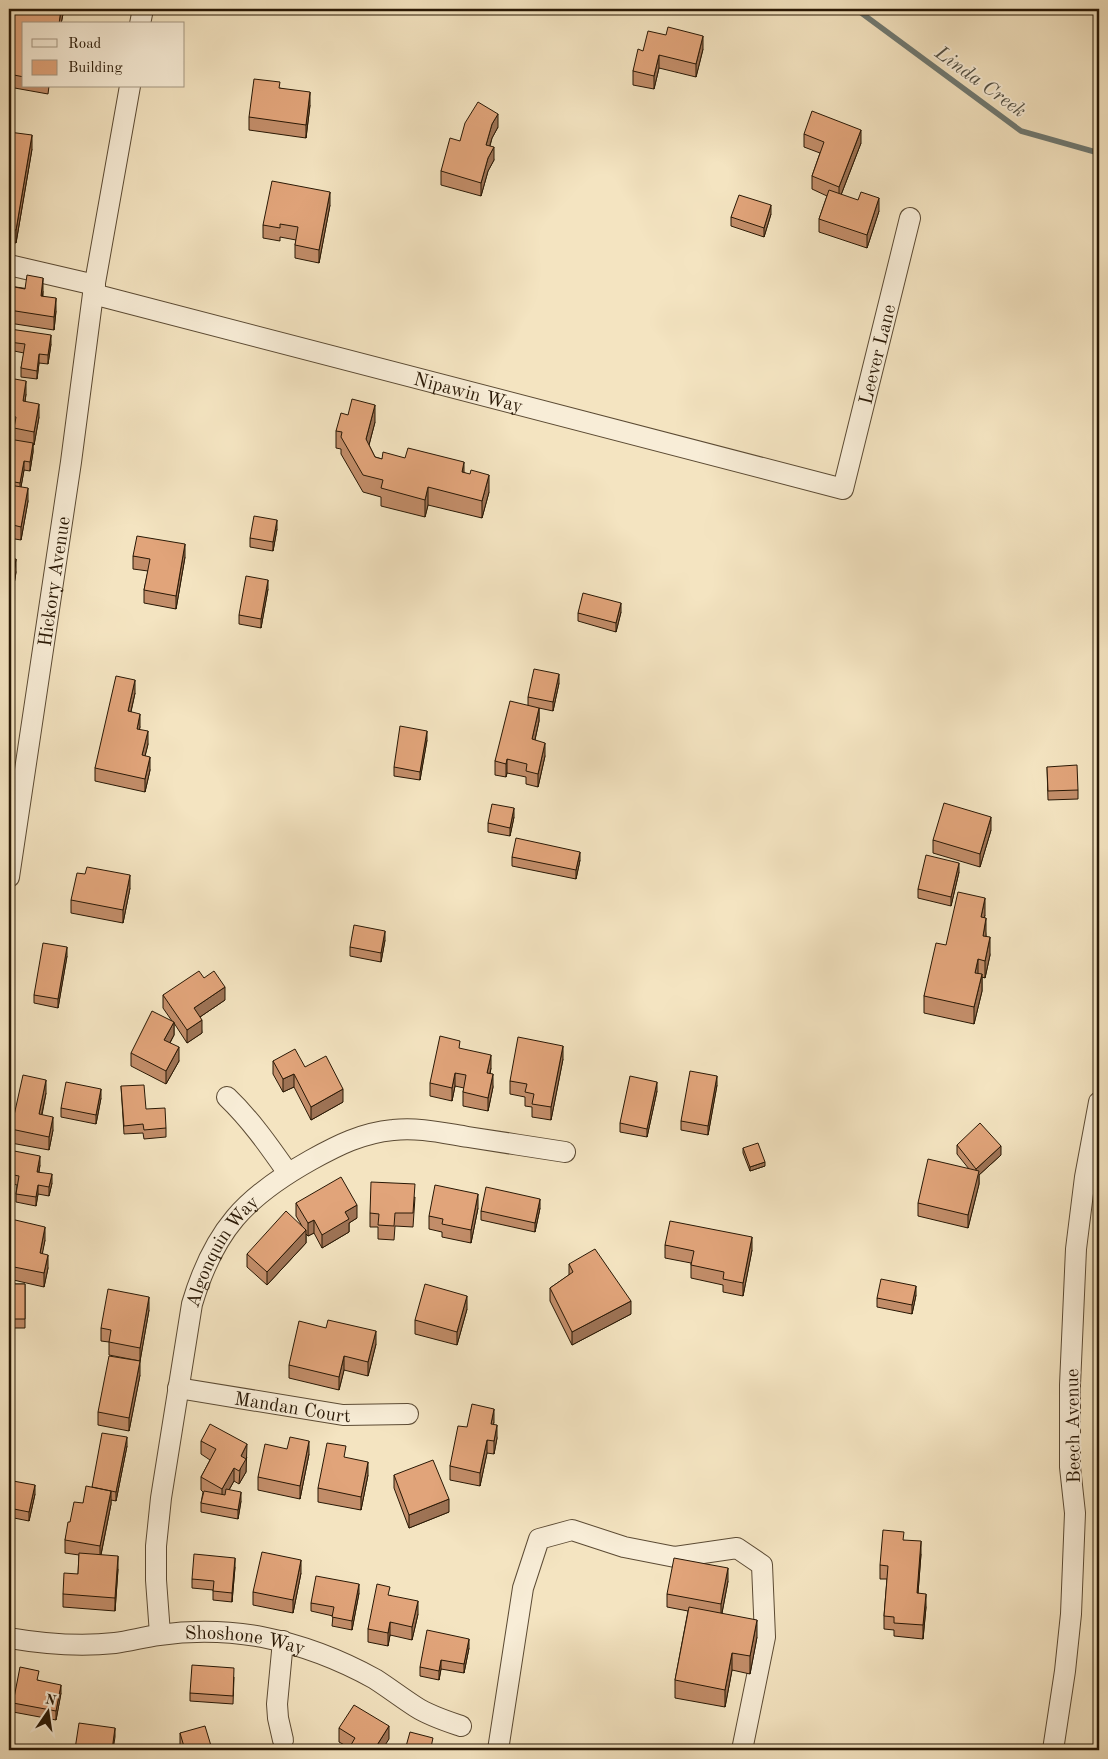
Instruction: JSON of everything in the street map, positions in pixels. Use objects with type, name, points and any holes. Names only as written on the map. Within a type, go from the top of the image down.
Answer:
[{"type":"street","points":[[140,22],[143,9]]},
{"type":"street","name":"Hickory Avenue","points":[[9,877],[11,853],[70,472],[94,290],[130,88]]},
{"type":"street","name":"Leever Lane","points":[[843,490],[910,218]]},
{"type":"street","points":[[9,265],[94,290]]},
{"type":"street","name":"Nipawin Way","points":[[94,290],[843,490]]},
{"type":"street","points":[[227,1097],[261,1134],[288,1173]]},
{"type":"street","name":"Beech Avenue","points":[[1053,1750],[1065,1671],[1071,1614],[1075,1513],[1070,1467],[1070,1385],[1076,1249],[1085,1177],[1099,1102]]},
{"type":"street","name":"Algonquin Way","points":[[160,1634],[156,1580],[156,1546],[161,1498],[192,1304],[200,1276],[212,1250],[228,1226],[246,1205],[268,1186],[288,1173],[350,1140],[364,1135],[393,1130],[423,1130],[565,1152]]},
{"type":"street","name":"Mandan Court","points":[[178,1388],[343,1415],[408,1414]]},
{"type":"street","points":[[498,1750],[523,1588],[539,1539],[572,1530],[624,1547],[675,1556],[736,1548],[762,1565],[765,1637],[742,1750]]},
{"type":"street","name":"Shoshone Way","points":[[9,1638],[44,1644],[78,1645],[115,1643],[160,1634],[191,1632],[225,1632],[259,1636],[315,1651],[347,1664],[377,1680],[418,1708],[443,1721],[461,1726]]},
{"type":"street","points":[[283,1641],[277,1704],[283,1740]]},
{"type":"building","points":[[14,9],[61,9],[59,22],[22,22],[22,77],[9,74],[9,35]]},
{"type":"building","points":[[668,27],[703,36],[696,64],[659,55],[654,76],[633,71],[638,49],[643,51],[648,31],[666,35]]},
{"type":"building","points":[[254,79],[280,82],[279,88],[310,92],[306,125],[249,117]]},
{"type":"building","points":[[478,102],[498,114],[492,124],[486,145],[494,147],[488,158],[481,183],[441,171],[450,138],[460,141],[465,123]]},
{"type":"building","points":[[812,111],[861,130],[839,187],[812,176],[824,142],[804,134]]},
{"type":"building","points":[[9,132],[32,135],[16,230],[9,229]]},
{"type":"building","points":[[272,181],[330,192],[319,250],[295,245],[298,227],[280,224],[280,228],[263,225]]},
{"type":"building","points":[[829,190],[858,200],[861,192],[879,198],[867,235],[819,219]]},
{"type":"building","points":[[739,195],[771,205],[764,228],[731,217]]},
{"type":"building","points":[[27,275],[43,278],[41,296],[56,298],[54,317],[9,310],[9,286],[25,289]]},
{"type":"building","points":[[10,329],[51,335],[48,355],[39,354],[37,371],[21,368],[25,344],[9,342]]},
{"type":"building","points":[[9,378],[26,381],[23,401],[39,404],[34,432],[14,428],[16,417],[9,415]]},
{"type":"building","points":[[352,399],[375,405],[366,439],[375,457],[382,459],[383,452],[405,458],[408,448],[464,462],[462,472],[470,474],[471,470],[489,475],[482,501],[428,487],[425,500],[381,488],[383,480],[363,475],[341,437],[342,432],[336,431],[341,413],[348,415]]},
{"type":"building","points":[[9,439],[33,443],[30,462],[24,461],[20,483],[9,481]]},
{"type":"building","points":[[9,485],[28,488],[21,527],[9,524]]},
{"type":"building","points":[[254,516],[277,520],[273,542],[250,538]]},
{"type":"building","points":[[137,536],[185,544],[176,596],[144,590],[150,559],[133,556]]},
{"type":"building","points":[[9,558],[16,559],[13,578],[9,577]]},
{"type":"building","points":[[246,576],[268,580],[261,619],[239,615]]},
{"type":"building","points":[[583,593],[621,603],[616,623],[578,613]]},
{"type":"building","points":[[534,669],[559,674],[553,702],[528,697]]},
{"type":"building","points":[[116,676],[135,680],[128,711],[140,714],[137,729],[148,731],[142,755],[150,757],[145,779],[95,768]]},
{"type":"building","points":[[510,701],[539,708],[532,739],[545,743],[538,774],[526,771],[527,764],[507,759],[506,764],[495,761]]},
{"type":"building","points":[[400,726],[427,731],[420,772],[394,767]]},
{"type":"building","points":[[1077,765],[1078,790],[1048,791],[1047,767]]},
{"type":"building","points":[[944,803],[991,817],[980,854],[933,840]]},
{"type":"building","points":[[492,804],[514,808],[510,828],[488,823]]},
{"type":"building","points":[[516,838],[580,852],[576,870],[512,857]]},
{"type":"building","points":[[926,855],[959,863],[951,897],[918,889]]},
{"type":"building","points":[[87,867],[130,875],[123,910],[71,900],[77,873],[85,874]]},
{"type":"building","points":[[958,892],[985,898],[981,917],[986,918],[983,936],[990,937],[985,961],[978,959],[975,973],[982,974],[974,1007],[924,996],[936,943],[946,945]]},
{"type":"building","points":[[354,925],[385,931],[381,953],[350,947]]},
{"type":"building","points":[[43,943],[67,947],[58,999],[34,995]]},
{"type":"building","points":[[199,971],[204,978],[214,971],[225,987],[194,1008],[202,1020],[187,1030],[163,995]]},
{"type":"building","points":[[152,1011],[174,1022],[164,1040],[179,1047],[166,1071],[131,1053]]},
{"type":"building","points":[[440,1036],[460,1041],[459,1048],[491,1055],[487,1073],[493,1074],[488,1098],[463,1092],[466,1075],[455,1073],[452,1088],[430,1083]]},
{"type":"building","points":[[518,1037],[563,1046],[551,1107],[532,1104],[534,1094],[525,1092],[527,1084],[510,1081]]},
{"type":"building","points":[[295,1049],[305,1067],[326,1056],[343,1089],[311,1107],[294,1074],[283,1079],[273,1061]]},
{"type":"building","points":[[690,1071],[717,1076],[708,1126],[681,1121]]},
{"type":"building","points":[[23,1075],[46,1080],[39,1114],[53,1117],[49,1137],[11,1129]]},
{"type":"building","points":[[630,1076],[657,1082],[647,1129],[620,1123]]},
{"type":"building","points":[[66,1082],[101,1089],[96,1115],[61,1108]]},
{"type":"building","points":[[144,1085],[146,1109],[165,1108],[166,1128],[144,1130],[143,1124],[124,1126],[121,1086]]},
{"type":"building","points":[[980,1123],[1001,1146],[976,1169],[957,1145]]},
{"type":"building","points":[[758,1143],[765,1162],[750,1167],[743,1148]]},
{"type":"building","points":[[9,1150],[40,1156],[37,1172],[52,1174],[49,1187],[38,1185],[36,1197],[16,1194],[19,1176],[9,1174]]},
{"type":"building","points":[[928,1159],[979,1171],[968,1215],[918,1203]]},
{"type":"building","points":[[341,1177],[357,1205],[345,1212],[349,1219],[322,1235],[314,1220],[308,1223],[296,1203]]},
{"type":"building","points":[[371,1182],[415,1184],[413,1213],[395,1213],[394,1226],[378,1225],[379,1214],[370,1213]]},
{"type":"building","points":[[435,1185],[478,1194],[471,1230],[442,1224],[443,1219],[429,1216]]},
{"type":"building","points":[[486,1187],[540,1199],[535,1223],[481,1211]]},
{"type":"building","points":[[286,1211],[306,1230],[267,1272],[247,1254]]},
{"type":"building","points":[[11,1219],[45,1227],[40,1253],[48,1255],[44,1273],[9,1266],[9,1226]]},
{"type":"building","points":[[670,1221],[752,1237],[743,1283],[723,1279],[724,1272],[691,1265],[694,1251],[665,1245]]},
{"type":"building","points":[[595,1249],[631,1301],[572,1332],[550,1288],[573,1272],[569,1264]]},
{"type":"building","points":[[881,1279],[916,1286],[912,1305],[877,1298]]},
{"type":"building","points":[[9,1284],[25,1284],[25,1319],[9,1319]]},
{"type":"building","points":[[425,1284],[467,1296],[457,1332],[415,1320]]},
{"type":"building","points":[[108,1289],[149,1297],[140,1348],[109,1342],[111,1330],[101,1328]]},
{"type":"building","points":[[328,1320],[376,1331],[368,1362],[344,1356],[339,1377],[289,1365],[299,1321],[326,1328]]},
{"type":"building","points":[[109,1356],[140,1361],[129,1418],[98,1412]]},
{"type":"building","points":[[472,1404],[494,1409],[491,1424],[497,1425],[494,1441],[487,1440],[480,1473],[450,1466],[458,1426],[467,1427]]},
{"type":"building","points":[[210,1424],[247,1444],[241,1456],[246,1459],[239,1471],[234,1468],[222,1489],[201,1477],[216,1449],[201,1441]]},
{"type":"building","points":[[102,1433],[127,1437],[116,1492],[92,1487]]},
{"type":"building","points":[[290,1437],[309,1441],[300,1486],[258,1477],[265,1444],[287,1449]]},
{"type":"building","points":[[327,1443],[346,1446],[344,1457],[368,1462],[361,1497],[318,1488]]},
{"type":"building","points":[[433,1460],[449,1499],[409,1515],[394,1475]]},
{"type":"building","points":[[13,1481],[35,1485],[29,1512],[9,1508]]},
{"type":"building","points":[[86,1486],[111,1491],[100,1546],[65,1540],[74,1502],[83,1503]]},
{"type":"building","points":[[226,1489],[241,1492],[238,1510],[201,1503],[204,1491],[225,1495]]},
{"type":"building","points":[[883,1530],[904,1532],[903,1540],[921,1541],[917,1593],[926,1594],[923,1625],[894,1623],[894,1617],[884,1616],[888,1566],[880,1565]]},
{"type":"building","points":[[262,1552],[301,1560],[293,1600],[253,1592]]},
{"type":"building","points":[[79,1553],[118,1556],[115,1598],[63,1594],[64,1573],[78,1574]]},
{"type":"building","points":[[194,1554],[235,1558],[232,1593],[213,1591],[214,1581],[192,1579]]},
{"type":"building","points":[[674,1558],[728,1568],[721,1604],[667,1594]]},
{"type":"building","points":[[316,1576],[359,1584],[352,1621],[332,1617],[334,1607],[311,1603]]},
{"type":"building","points":[[377,1584],[390,1587],[388,1595],[418,1601],[412,1627],[390,1622],[388,1633],[368,1629]]},
{"type":"building","points":[[689,1607],[757,1620],[750,1656],[732,1653],[725,1690],[675,1680]]},
{"type":"building","points":[[427,1630],[469,1639],[464,1664],[441,1660],[439,1671],[420,1667]]},
{"type":"building","points":[[192,1665],[234,1668],[233,1696],[190,1693]]},
{"type":"building","points":[[20,1667],[39,1671],[37,1680],[61,1685],[56,1711],[13,1703]]},
{"type":"building","points":[[354,1705],[389,1726],[374,1750],[348,1750],[355,1738],[339,1728]]},
{"type":"building","points":[[79,1723],[115,1728],[112,1750],[75,1749]]},
{"type":"building","points":[[205,1726],[212,1749],[222,1746],[223,1750],[185,1750],[180,1733]]},
{"type":"building","points":[[410,1732],[433,1738],[431,1747],[443,1750],[405,1750]]},
{"type":"building","points":[[122,1747],[145,1750],[122,1750]]},
{"type":"waterway","name":"Linda Creek","points":[[856,9],[1021,131],[1099,153]]}]
